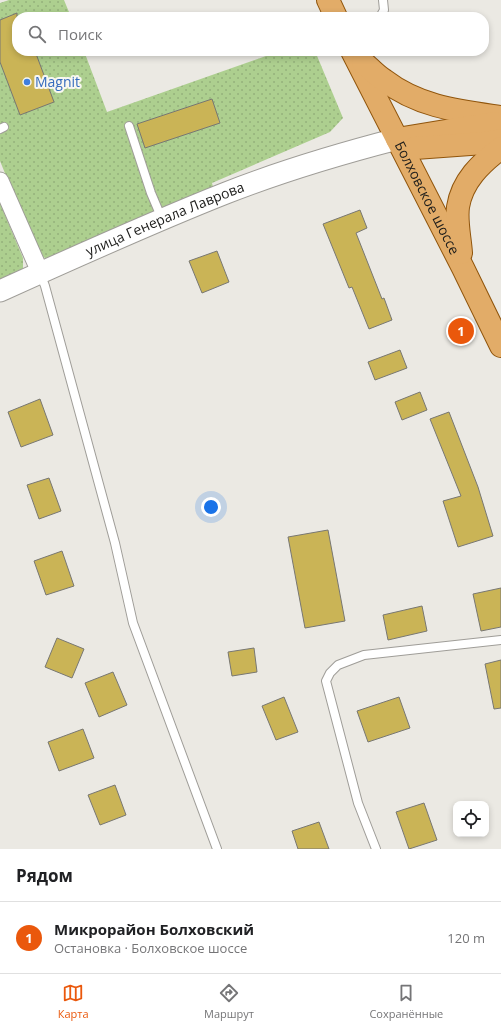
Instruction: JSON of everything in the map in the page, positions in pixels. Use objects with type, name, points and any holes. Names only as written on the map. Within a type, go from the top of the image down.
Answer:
[{"type":"main road","points":[[328,0],[334,12]]},
{"type":"main road","name":"Болховское шоссе","points":[[355,56],[463,268],[501,346]]},
{"type":"main road","points":[[356,56],[384,80],[407,95],[429,104],[449,109],[501,117]]},
{"type":"main road","points":[[400,144],[501,122]]},
{"type":"main road","points":[[400,144],[484,143],[501,140]]},
{"type":"main road","points":[[463,268],[458,225],[458,207],[463,190],[473,174],[486,159],[501,148]]},
{"type":"street","name":"улица Генерала Лаврова","points":[[0,291],[40,272],[226,193],[333,156],[400,144]]},
{"type":"street","points":[[0,181],[40,272]]},
{"type":"lane","points":[[383,0],[383,12]]},
{"type":"lane","points":[[128,126],[162,220]]},
{"type":"lane","points":[[40,272],[113,535],[133,623],[217,849]]},
{"type":"lane","points":[[376,849],[358,803],[326,681],[330,673],[338,665],[364,655],[501,640]]},
{"type":"green space","points":[[9,0],[64,0],[69,12],[12,12],[12,56],[86,56],[107,112],[266,56],[317,56],[343,118],[330,132],[212,183],[213,187],[49,261],[37,252],[0,161],[0,3]]},
{"type":"green space","points":[[0,203],[23,258],[23,272],[0,282]]},
{"type":"building","name":"Magnit","points":[[12,15],[12,56],[37,56],[54,102],[20,115],[0,62],[0,20]]},
{"type":"building","points":[[212,99],[220,123],[145,148],[137,124]]},
{"type":"building","points":[[360,210],[367,228],[356,233],[382,299],[384,298],[392,320],[369,329],[352,287],[349,288],[323,224]]},
{"type":"building","points":[[217,251],[229,282],[202,293],[189,261]]},
{"type":"building","points":[[400,350],[407,368],[375,380],[368,362]]},
{"type":"building","points":[[420,392],[427,410],[402,420],[395,402]]},
{"type":"building","points":[[40,399],[53,435],[21,447],[8,412]]},
{"type":"building","points":[[449,412],[478,487],[493,536],[458,547],[443,501],[461,496],[430,419]]},
{"type":"building","points":[[49,478],[61,511],[39,519],[27,485]]},
{"type":"building","points":[[328,530],[345,621],[305,628],[288,537]]},
{"type":"building","points":[[62,551],[74,586],[46,595],[34,561]]},
{"type":"building","points":[[501,588],[501,627],[481,631],[473,594]]},
{"type":"building","points":[[422,606],[427,631],[388,640],[383,615]]},
{"type":"building","points":[[57,638],[84,649],[72,678],[45,667]]},
{"type":"building","points":[[254,648],[257,672],[232,676],[228,652]]},
{"type":"building","points":[[501,660],[501,708],[494,709],[485,664]]},
{"type":"building","points":[[113,672],[127,705],[99,717],[85,683]]},
{"type":"building","points":[[284,697],[298,732],[276,740],[262,706]]},
{"type":"building","points":[[399,697],[410,728],[368,742],[357,711]]},
{"type":"building","points":[[83,729],[94,758],[59,771],[48,742]]},
{"type":"building","points":[[115,785],[126,815],[100,825],[88,795]]},
{"type":"building","points":[[424,803],[437,840],[409,849],[396,812]]},
{"type":"building","points":[[319,822],[329,849],[298,849],[292,831]]},
{"type":"place","name":"Magnit","points":[[27,82]]},
{"type":"place","name":"Микрорайон Болховский","points":[[461,331]]}]
